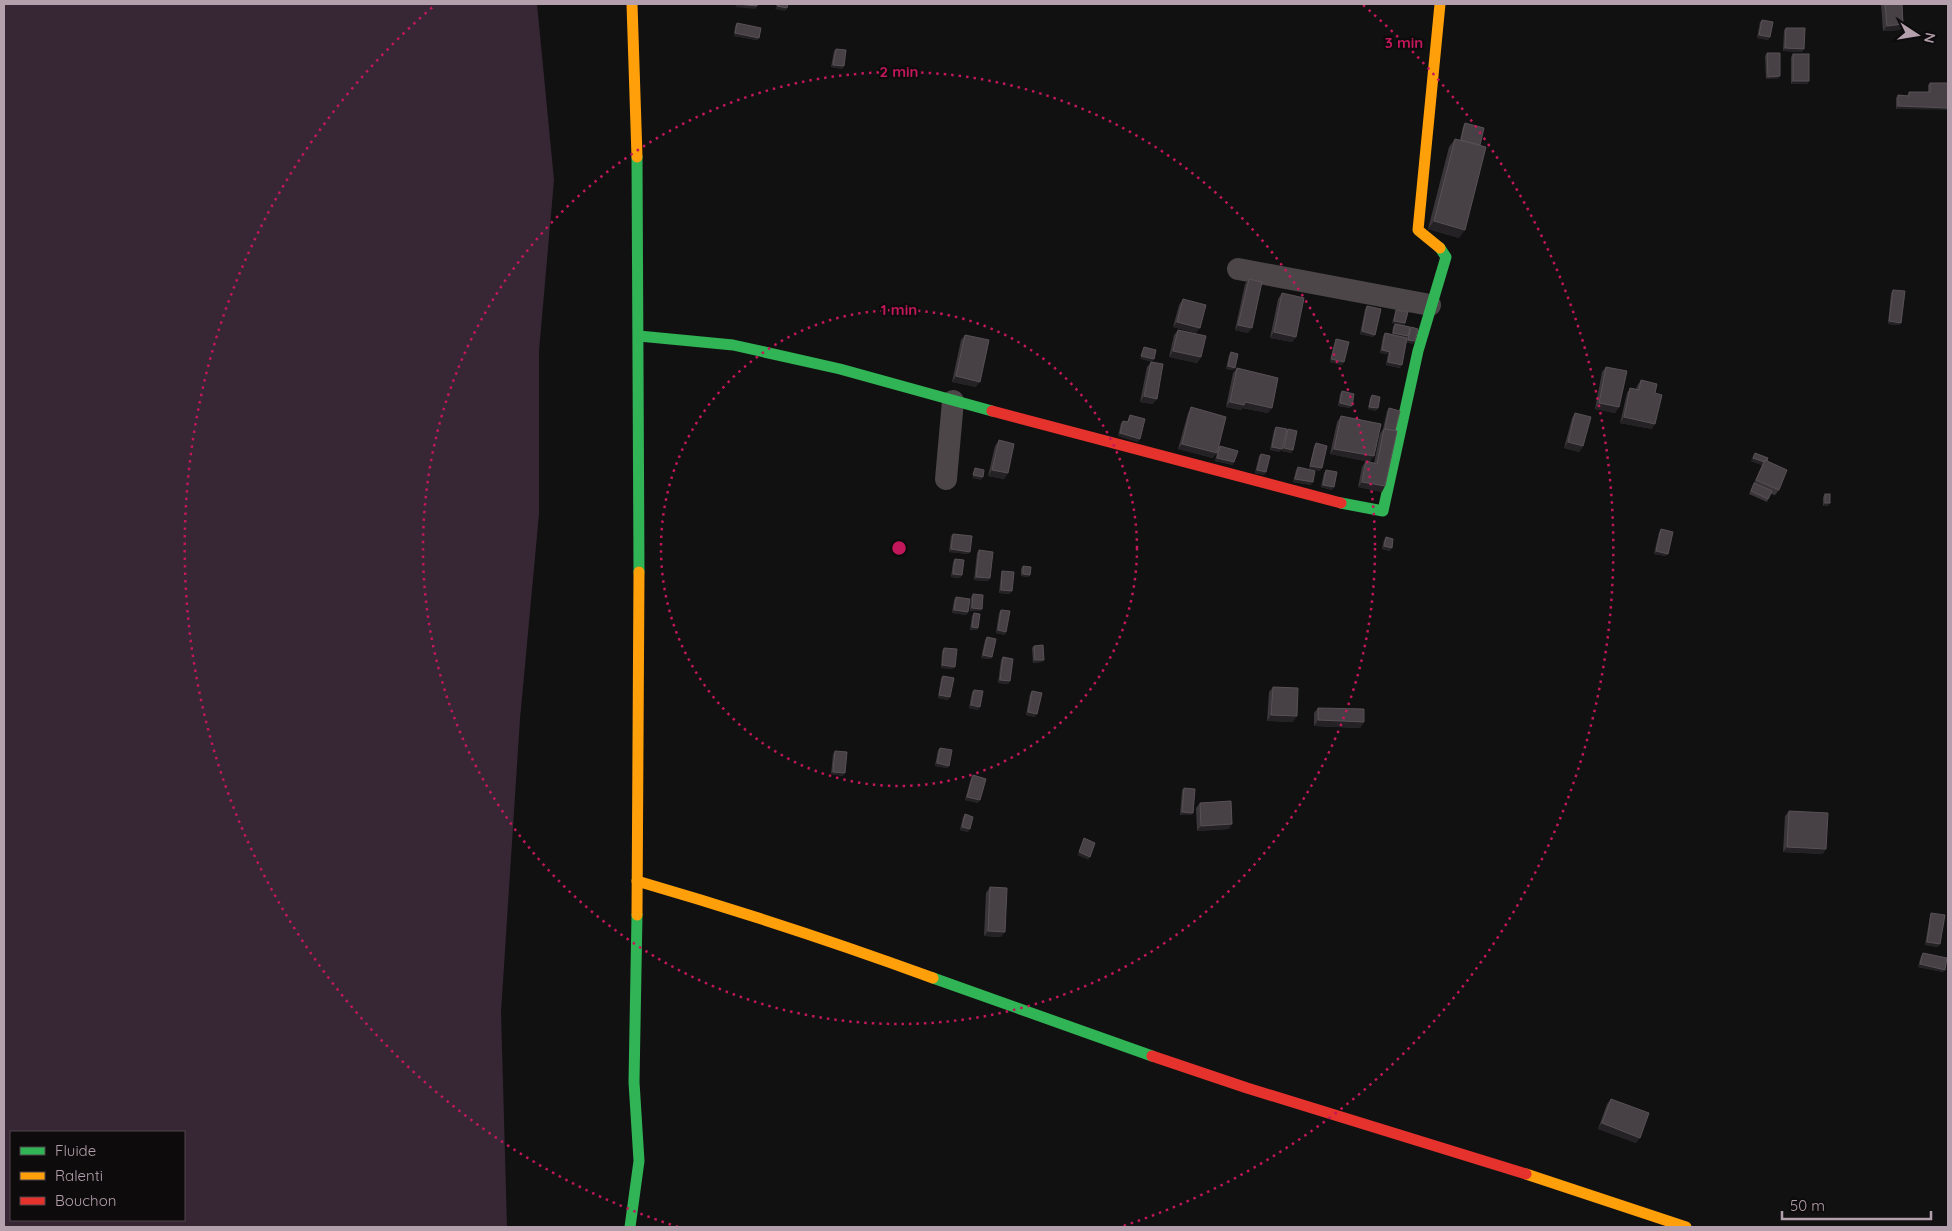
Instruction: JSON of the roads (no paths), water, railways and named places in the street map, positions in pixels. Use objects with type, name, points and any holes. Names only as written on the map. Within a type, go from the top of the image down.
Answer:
[{"type":"street","points":[[630,1227],[639,1161],[634,1082],[637,881],[639,336],[637,151],[632,4]]},
{"type":"street","points":[[639,336],[747,348],[856,373],[953,401],[1348,505],[1383,511],[1417,352],[1446,257],[1442,248],[1434,240],[1418,230],[1440,4]]},
{"type":"street","points":[[1238,269],[1430,305]]},
{"type":"street","points":[[946,479],[953,401]]},
{"type":"street","points":[[637,881],[750,914],[929,976],[1103,1040],[1247,1088],[1476,1157],[1686,1227]]}]
